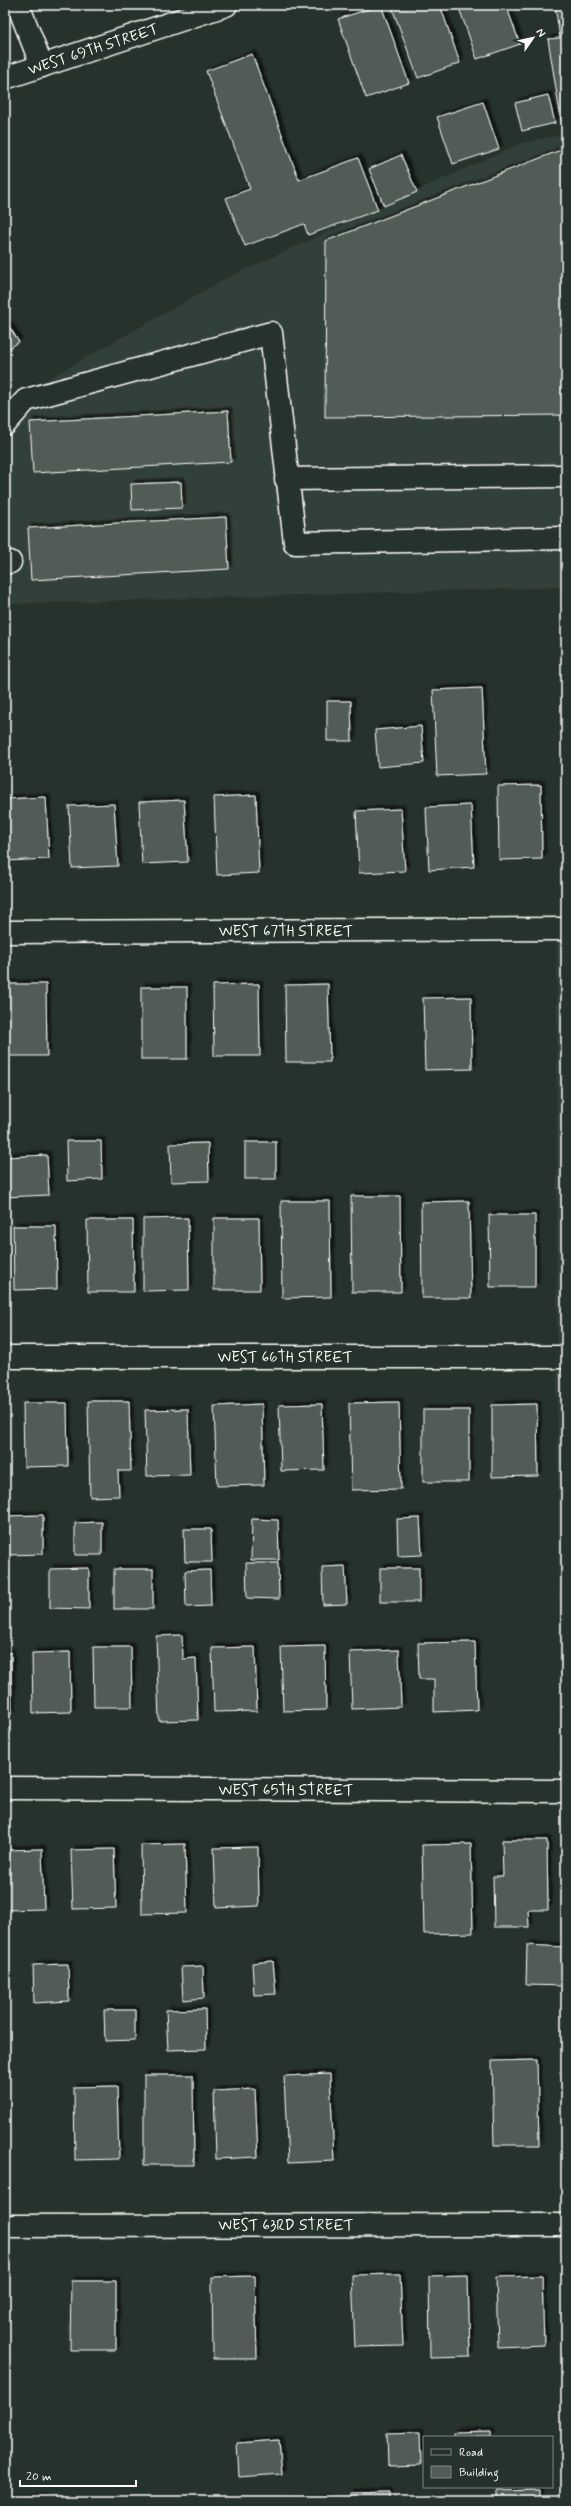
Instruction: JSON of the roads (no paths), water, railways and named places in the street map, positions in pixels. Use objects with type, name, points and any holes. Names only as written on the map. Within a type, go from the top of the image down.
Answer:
[{"type":"street","points":[[18,5],[42,66]]},
{"type":"street","name":"WEST 69TH STREET","points":[[5,78],[226,5]]},
{"type":"street","points":[[5,424],[26,400],[271,333],[286,479],[295,542],[566,538]]},
{"type":"street","points":[[286,479],[566,476]]},
{"type":"street","name":"WEST 67TH STREET","points":[[5,932],[566,929]]},
{"type":"street","name":"WEST 66TH STREET","points":[[5,1357],[566,1357]]},
{"type":"street","name":"WEST 65TH STREET","points":[[5,1788],[566,1791]]},
{"type":"street","name":"WEST 63RD STREET","points":[[5,2226],[566,2225]]}]
